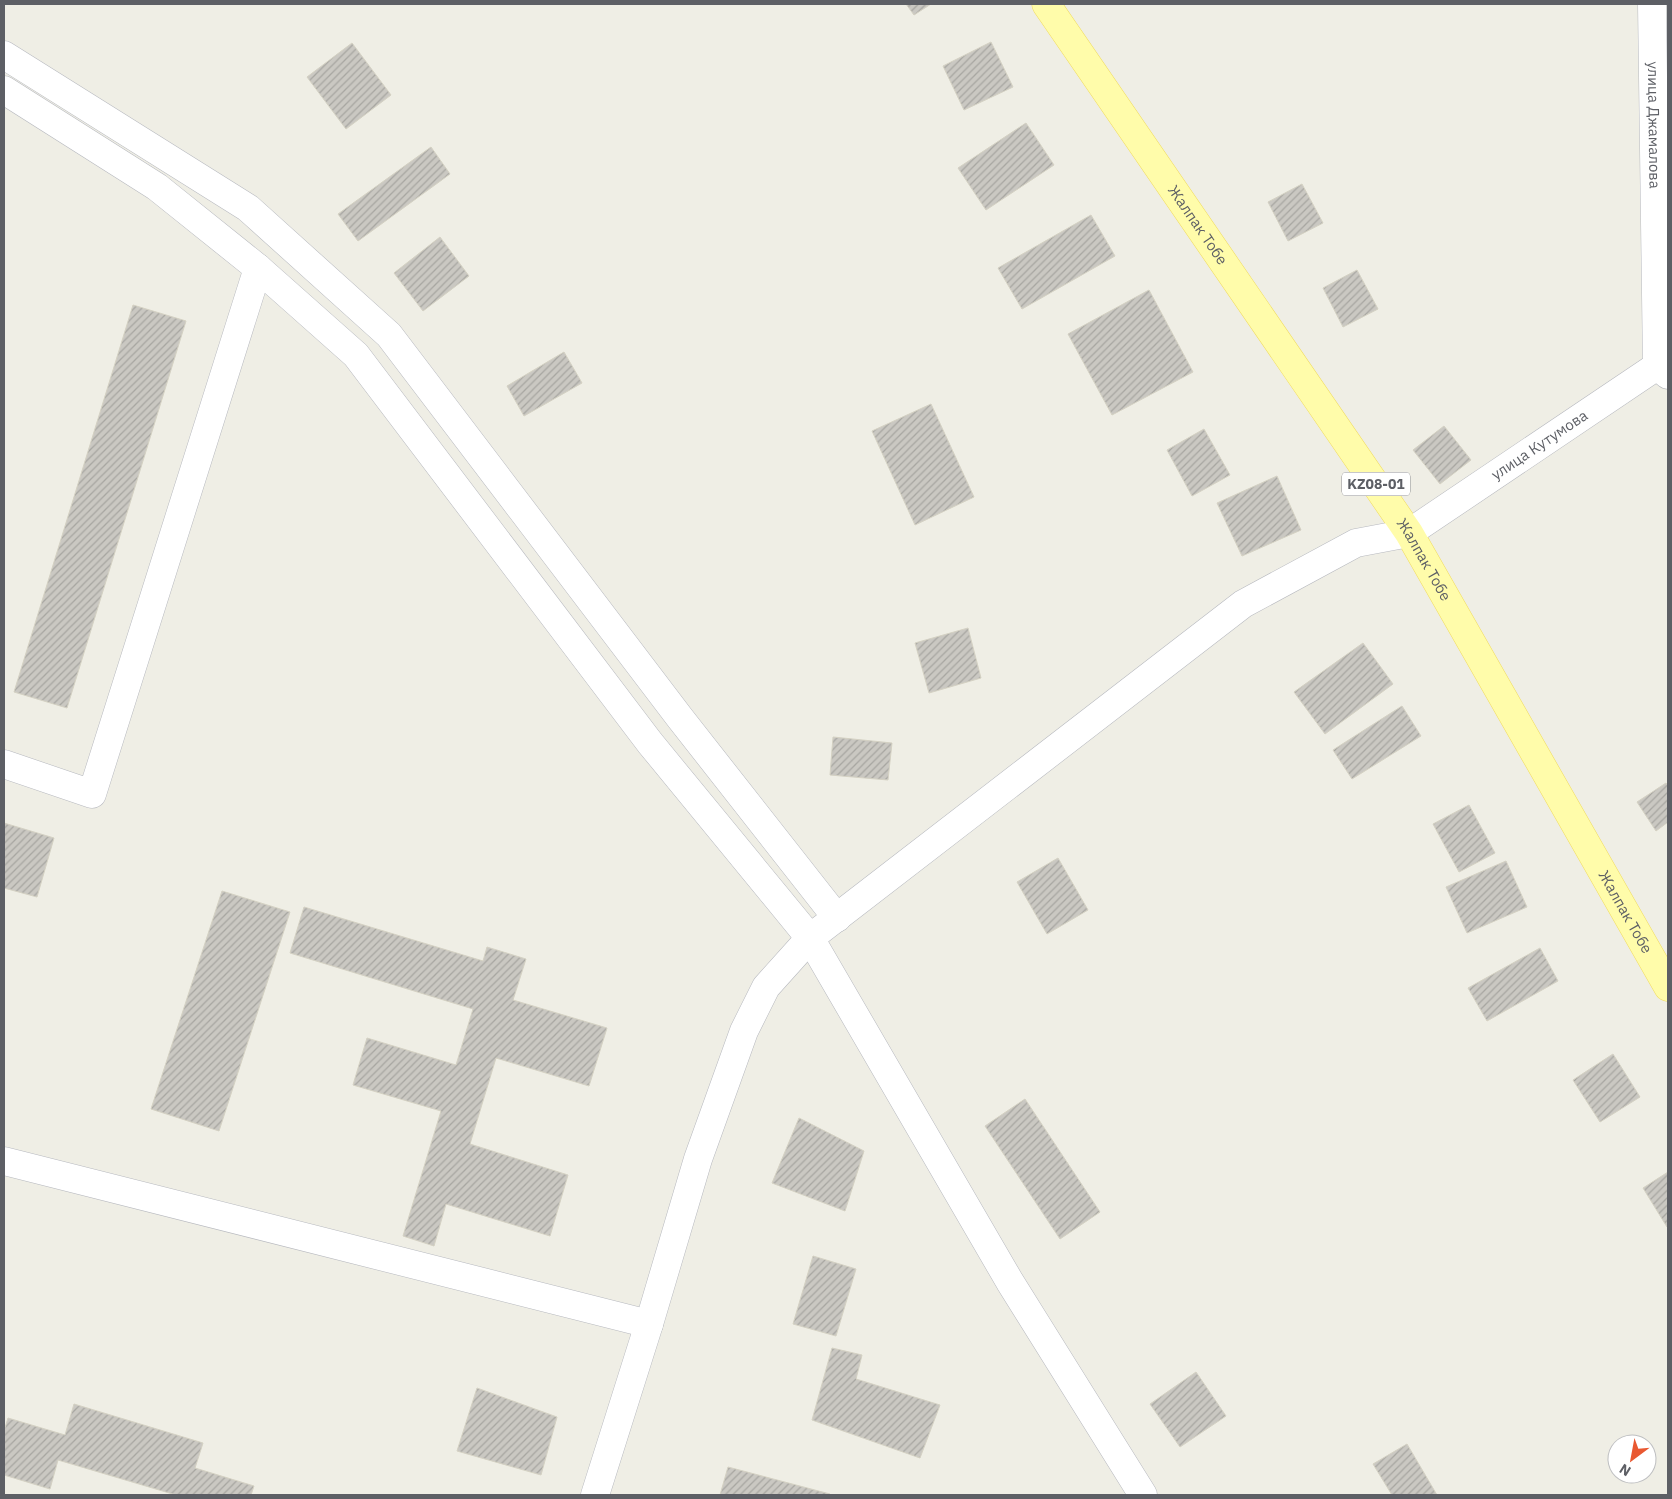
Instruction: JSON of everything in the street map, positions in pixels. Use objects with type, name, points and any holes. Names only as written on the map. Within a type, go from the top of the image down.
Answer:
[{"type":"main road","name":"Жалпак Тобе","points":[[1046,4],[1410,532],[1668,987]]},
{"type":"street","name":"улица Джамалова","points":[[1652,4],[1663,371]]},
{"type":"street","points":[[4,55],[248,208],[389,335],[680,718],[837,918]]},
{"type":"street","points":[[4,90],[157,187],[258,268],[356,355],[650,743],[810,938],[1010,1282],[1143,1495]]},
{"type":"street","points":[[4,764],[92,794],[258,268]]},
{"type":"street","name":"улица Кутумова","points":[[1410,532],[1663,371]]},
{"type":"street","points":[[595,1495],[649,1324],[698,1159],[744,1031],[766,988],[810,938],[1243,604],[1356,543],[1410,532]]},
{"type":"street","points":[[4,1161],[649,1324]]},
{"type":"building","points":[[906,4],[931,4],[914,15]]},
{"type":"building","points":[[991,42],[1013,87],[964,110],[943,66]]},
{"type":"building","points":[[352,43],[391,95],[346,129],[307,77]]},
{"type":"building","points":[[1026,123],[1054,165],[986,210],[958,168]]},
{"type":"building","points":[[431,147],[450,174],[358,241],[338,214]]},
{"type":"building","points":[[1302,184],[1323,223],[1288,241],[1268,202]]},
{"type":"building","points":[[1091,215],[1115,256],[1022,309],[998,268]]},
{"type":"building","points":[[440,237],[469,276],[423,311],[394,273]]},
{"type":"building","points":[[1357,270],[1378,309],[1343,327],[1323,288]]},
{"type":"building","points":[[1149,290],[1193,372],[1112,415],[1068,334]]},
{"type":"building","points":[[133,305],[186,321],[67,708],[14,692]]},
{"type":"building","points":[[564,352],[582,383],[524,416],[507,386]]},
{"type":"building","points":[[931,404],[974,497],[915,525],[872,431]]},
{"type":"building","points":[[1444,426],[1471,460],[1440,484],[1413,450]]},
{"type":"building","points":[[1204,429],[1230,475],[1192,496],[1167,450]]},
{"type":"building","points":[[1277,476],[1301,530],[1242,556],[1217,503]]},
{"type":"building","points":[[968,628],[981,678],[929,693],[915,643]]},
{"type":"building","points":[[1363,643],[1393,684],[1325,734],[1294,692]]},
{"type":"building","points":[[1402,706],[1421,736],[1352,779],[1333,750]]},
{"type":"building","points":[[833,737],[892,743],[888,780],[830,775]]},
{"type":"building","points":[[1666,783],[1668,786],[1668,822],[1656,831],[1637,802]]},
{"type":"building","points":[[1469,805],[1495,853],[1459,872],[1433,824]]},
{"type":"building","points":[[4,823],[54,838],[37,897],[4,888]]},
{"type":"building","points":[[1058,858],[1088,910],[1047,934],[1017,882]]},
{"type":"building","points":[[1506,861],[1527,907],[1467,933],[1446,887]]},
{"type":"building","points":[[222,891],[290,912],[219,1131],[151,1109]]},
{"type":"building","points":[[304,907],[483,961],[487,947],[526,959],[513,1000],[607,1028],[589,1086],[496,1058],[470,1144],[568,1175],[550,1236],[446,1204],[434,1246],[403,1236],[441,1111],[353,1085],[367,1038],[456,1065],[473,1009],[290,953]]},
{"type":"building","points":[[1540,948],[1558,981],[1487,1021],[1468,988]]},
{"type":"building","points":[[1613,1054],[1640,1097],[1600,1122],[1573,1080]]},
{"type":"building","points":[[1025,1099],[1100,1212],[1060,1239],[985,1126]]},
{"type":"building","points":[[799,1118],[864,1151],[845,1211],[772,1183]]},
{"type":"building","points":[[1668,1172],[1668,1226],[1667,1227],[1643,1188]]},
{"type":"building","points":[[813,1256],[856,1269],[836,1336],[793,1324]]},
{"type":"building","points":[[832,1348],[862,1355],[856,1379],[940,1405],[920,1458],[812,1420]]},
{"type":"building","points":[[1196,1372],[1226,1416],[1180,1447],[1150,1404]]},
{"type":"building","points":[[477,1388],[557,1417],[541,1475],[457,1451]]},
{"type":"building","points":[[74,1404],[203,1443],[195,1468],[254,1486],[251,1495],[176,1495],[58,1460],[50,1489],[4,1475],[4,1431],[8,1418],[65,1435]]},
{"type":"building","points":[[1407,1444],[1437,1495],[1392,1495],[1373,1464]]},
{"type":"building","points":[[728,1467],[830,1494],[830,1495],[720,1495]]}]
